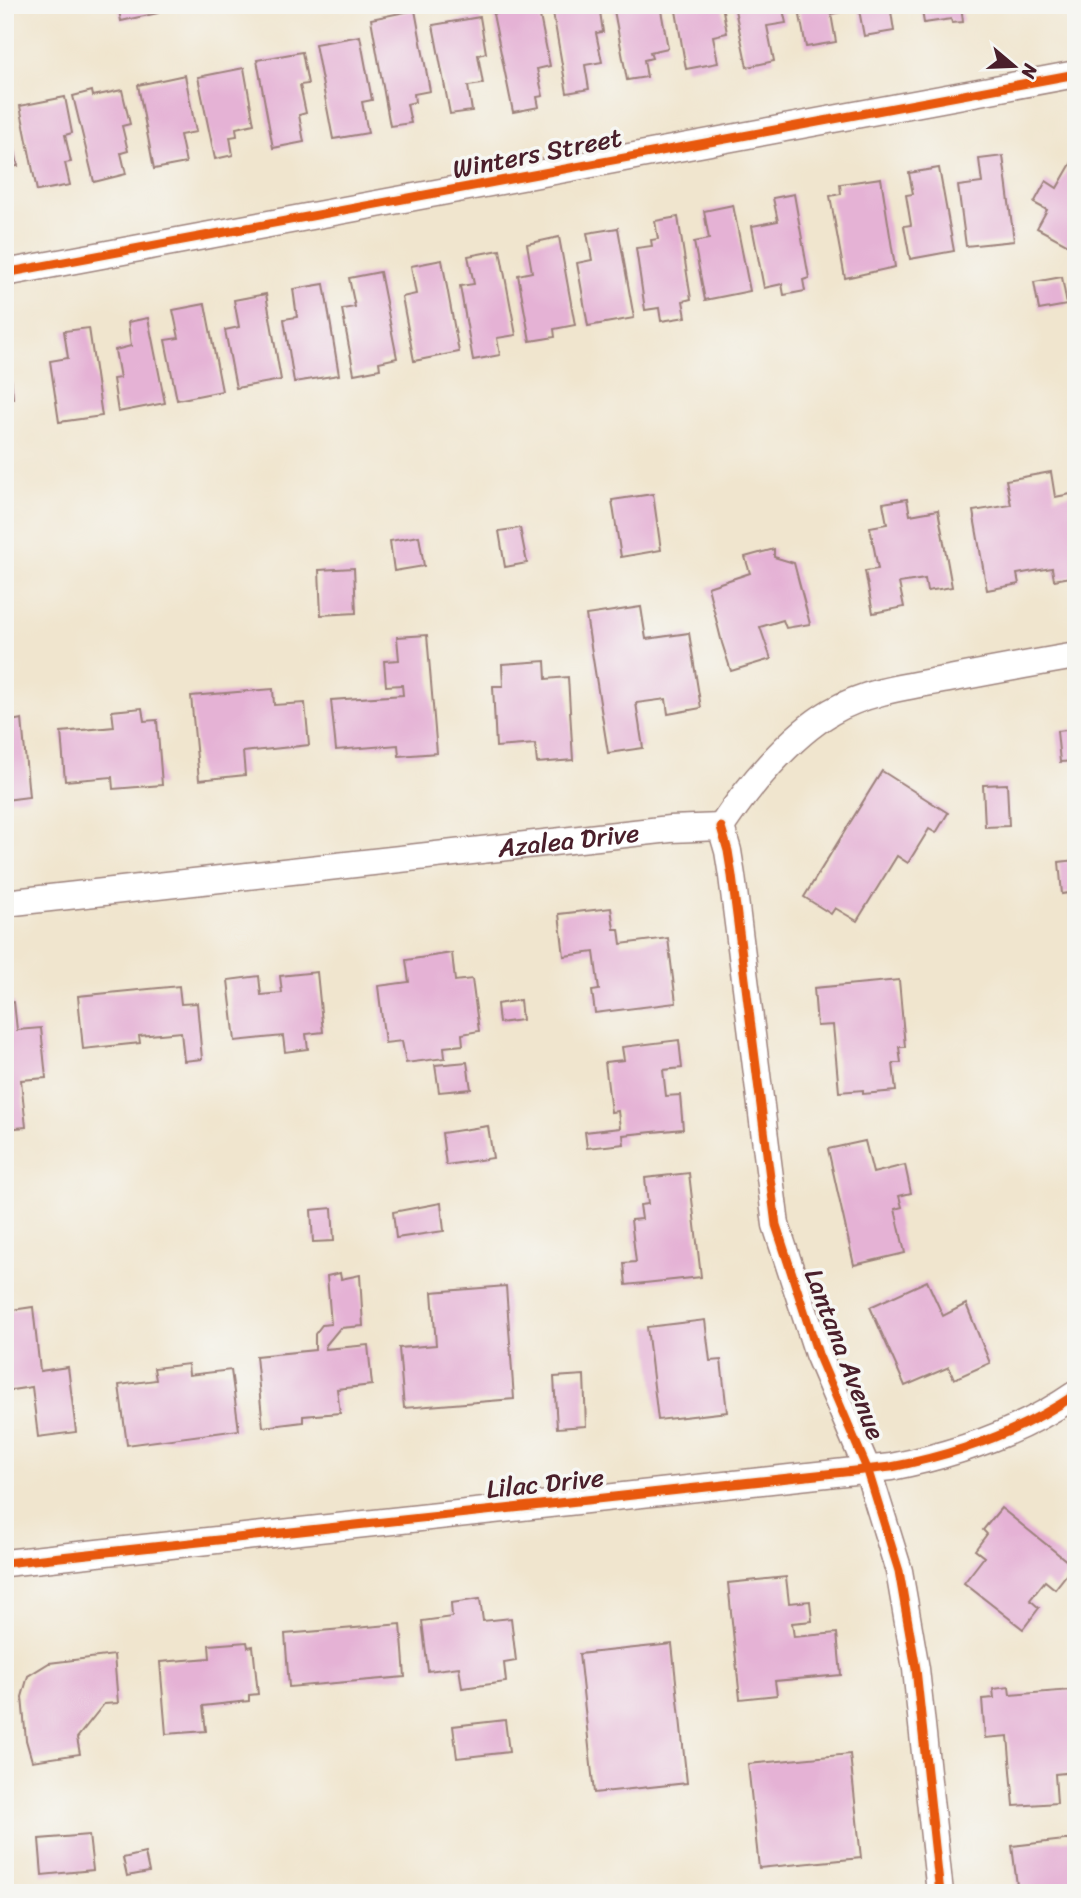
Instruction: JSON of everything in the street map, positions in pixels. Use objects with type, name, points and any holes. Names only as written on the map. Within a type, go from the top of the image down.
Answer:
[{"type":"street","name":"Winters Street","points":[[5,273],[1076,74]]},
{"type":"street","points":[[720,827],[747,791],[792,743],[812,725],[849,703],[887,690],[1076,656]]},
{"type":"street","name":"Azalea Drive","points":[[5,903],[670,829],[720,827]]},
{"type":"street","name":"Lantana Avenue","points":[[720,827],[732,876],[776,1224],[817,1354],[868,1471],[898,1571],[916,1669],[940,1893]]},
{"type":"street","name":"Lilac Drive","points":[[5,1563],[811,1474],[868,1471],[916,1462],[1000,1435],[1048,1412],[1076,1394]]},
{"type":"building","points":[[118,5],[156,5],[158,13],[121,21]]},
{"type":"building","points":[[599,5],[603,32],[596,33],[602,62],[585,65],[589,89],[567,93],[552,7]]},
{"type":"building","points":[[613,5],[660,5],[668,48],[650,52],[652,58],[644,60],[647,77],[627,80]]},
{"type":"building","points":[[675,5],[722,5],[727,33],[713,36],[718,63],[686,69]]},
{"type":"building","points":[[734,5],[782,5],[786,23],[767,26],[774,61],[747,67]]},
{"type":"building","points":[[798,5],[845,5],[846,11],[831,14],[836,42],[806,47]]},
{"type":"building","points":[[858,5],[890,5],[894,31],[864,36]]},
{"type":"building","points":[[921,5],[961,5],[963,22],[952,23],[951,19],[924,23]]},
{"type":"building","points":[[538,6],[550,66],[537,69],[543,96],[537,97],[539,107],[513,112],[493,14]]},
{"type":"building","points":[[415,10],[430,91],[414,94],[415,102],[407,104],[411,123],[390,126],[371,19]]},
{"type":"building","points":[[480,17],[486,53],[478,55],[483,84],[468,86],[472,111],[450,114],[433,25]]},
{"type":"building","points":[[360,36],[372,100],[362,102],[368,133],[333,139],[315,44]]},
{"type":"building","points":[[302,52],[308,84],[300,85],[306,113],[299,115],[304,142],[273,148],[257,60]]},
{"type":"building","points":[[244,68],[254,124],[236,128],[237,136],[230,137],[233,155],[215,159],[198,77]]},
{"type":"building","points":[[185,75],[196,132],[180,135],[186,163],[154,169],[138,85]]},
{"type":"building","points":[[122,90],[130,124],[122,126],[128,151],[121,153],[126,174],[94,182],[73,96],[92,91],[93,96]]},
{"type":"building","points":[[65,97],[72,133],[65,135],[71,162],[65,163],[70,185],[37,191],[20,106]]},
{"type":"building","points":[[5,106],[18,166],[5,168]]},
{"type":"building","points":[[1076,155],[1076,239],[1072,247],[1037,228],[1047,210],[1034,203],[1046,181],[1057,188]]},
{"type":"building","points":[[1003,156],[1014,241],[966,246],[958,186],[982,183],[979,159]]},
{"type":"building","points":[[939,168],[954,251],[910,259],[904,226],[911,225],[906,195],[913,194],[909,173]]},
{"type":"building","points":[[881,178],[895,267],[845,278],[830,196],[841,194],[840,184]]},
{"type":"building","points":[[794,194],[809,278],[803,280],[805,291],[784,295],[782,284],[764,288],[752,226],[778,221],[773,198]]},
{"type":"building","points":[[733,205],[750,291],[705,300],[694,242],[709,239],[704,211]]},
{"type":"building","points":[[678,217],[691,299],[683,301],[686,317],[661,321],[659,308],[645,310],[636,248],[652,246],[651,240],[658,239],[655,221]]},
{"type":"building","points":[[618,228],[634,318],[588,326],[577,263],[592,260],[587,233]]},
{"type":"building","points":[[559,237],[575,325],[554,329],[555,337],[530,341],[518,275],[532,272],[527,244]]},
{"type":"building","points":[[500,250],[516,335],[497,338],[500,355],[473,360],[460,286],[474,284],[468,256]]},
{"type":"building","points":[[442,260],[459,352],[414,361],[402,297],[416,294],[411,266]]},
{"type":"building","points":[[380,272],[397,358],[379,362],[380,369],[354,374],[342,309],[355,307],[349,278]]},
{"type":"building","points":[[1062,277],[1067,305],[1039,310],[1034,282]]},
{"type":"building","points":[[324,284],[339,375],[294,382],[284,319],[297,317],[293,289]]},
{"type":"building","points":[[266,294],[281,380],[236,388],[225,330],[239,327],[234,300]]},
{"type":"building","points":[[205,304],[222,391],[177,400],[165,340],[179,338],[173,310]]},
{"type":"building","points":[[148,318],[165,403],[118,412],[113,379],[120,378],[115,350],[131,346],[128,322]]},
{"type":"building","points":[[89,328],[102,416],[59,422],[50,361],[68,358],[64,331]]},
{"type":"building","points":[[7,339],[13,398],[5,398]]},
{"type":"building","points":[[1051,472],[1055,497],[1076,493],[1076,576],[1054,580],[1052,568],[1017,574],[1019,584],[987,590],[973,511],[1011,505],[1006,480]]},
{"type":"building","points":[[653,494],[661,550],[621,557],[612,500]]},
{"type":"building","points":[[907,499],[910,515],[938,510],[952,587],[927,591],[925,579],[899,583],[904,607],[873,613],[865,571],[878,569],[870,527],[887,524],[883,503]]},
{"type":"building","points":[[520,528],[527,563],[505,567],[499,531]]},
{"type":"building","points":[[419,536],[424,566],[394,571],[390,541]]},
{"type":"building","points":[[774,549],[774,557],[794,563],[810,624],[786,628],[783,620],[760,627],[771,659],[731,671],[708,587],[750,573],[745,557]]},
{"type":"building","points":[[354,568],[356,613],[321,615],[319,570]]},
{"type":"building","points":[[641,607],[646,639],[689,633],[701,708],[668,714],[666,699],[636,703],[643,748],[608,753],[586,615]]},
{"type":"building","points":[[427,635],[437,753],[399,756],[398,745],[336,750],[331,700],[403,695],[402,685],[386,686],[384,661],[399,660],[397,637]]},
{"type":"building","points":[[545,661],[546,679],[568,677],[573,760],[537,763],[535,744],[496,747],[493,686],[503,686],[502,664]]},
{"type":"building","points":[[273,689],[274,705],[305,703],[309,745],[243,752],[245,775],[199,780],[191,696]]},
{"type":"building","points":[[142,708],[144,721],[157,720],[162,785],[113,789],[112,777],[65,781],[61,732],[114,727],[112,711]]},
{"type":"building","points":[[22,719],[29,797],[5,800],[5,722]]},
{"type":"building","points":[[1076,729],[1076,761],[1060,762],[1057,731]]},
{"type":"building","points":[[882,771],[948,813],[936,833],[929,829],[908,863],[897,856],[857,921],[835,908],[831,914],[804,897]]},
{"type":"building","points":[[1007,784],[1009,826],[985,827],[983,785]]},
{"type":"building","points":[[1076,860],[1074,945],[1069,893],[1062,894],[1059,862]]},
{"type":"building","points":[[611,908],[614,929],[619,929],[621,944],[668,938],[676,1003],[595,1013],[592,991],[599,990],[594,952],[564,956],[559,914]]},
{"type":"building","points":[[452,953],[455,981],[472,979],[479,1031],[462,1034],[463,1045],[444,1047],[445,1058],[406,1063],[402,1041],[385,1043],[378,986],[409,982],[406,960]]},
{"type":"building","points":[[317,972],[323,1032],[306,1034],[308,1049],[285,1052],[283,1036],[235,1041],[228,980],[259,976],[261,995],[282,993],[280,976]]},
{"type":"building","points":[[899,980],[905,1047],[899,1047],[901,1063],[893,1063],[896,1091],[863,1094],[863,1090],[839,1092],[833,1025],[817,1026],[814,988]]},
{"type":"building","points":[[179,986],[181,1004],[197,1003],[202,1059],[184,1061],[181,1032],[139,1036],[140,1043],[83,1049],[78,996]]},
{"type":"building","points":[[520,1000],[522,1020],[499,1023],[497,1004]]},
{"type":"building","points":[[14,1002],[17,1030],[41,1028],[46,1078],[21,1080],[26,1127],[5,1129],[5,1003]]},
{"type":"building","points":[[679,1040],[682,1068],[663,1070],[666,1096],[680,1095],[683,1129],[623,1135],[624,1144],[587,1148],[585,1132],[620,1128],[618,1111],[611,1112],[605,1062],[624,1060],[622,1047]]},
{"type":"building","points":[[467,1062],[471,1089],[439,1092],[435,1065]]},
{"type":"building","points":[[488,1126],[493,1158],[446,1165],[442,1133]]},
{"type":"building","points":[[865,1141],[873,1173],[905,1165],[911,1193],[899,1196],[902,1207],[895,1209],[905,1253],[854,1265],[828,1149]]},
{"type":"building","points":[[689,1173],[701,1277],[626,1285],[624,1263],[636,1262],[631,1220],[642,1219],[640,1205],[648,1204],[645,1178]]},
{"type":"building","points":[[441,1203],[444,1231],[396,1238],[393,1212]]},
{"type":"building","points":[[332,1208],[334,1241],[313,1242],[311,1210]]},
{"type":"building","points":[[340,1273],[341,1279],[360,1275],[363,1326],[340,1328],[325,1349],[368,1345],[372,1385],[337,1389],[340,1413],[303,1416],[303,1422],[263,1427],[256,1356],[315,1350],[315,1334],[322,1325],[331,1324],[327,1276]]},
{"type":"building","points":[[927,1281],[943,1316],[966,1304],[990,1363],[954,1379],[949,1367],[905,1386],[870,1307]]},
{"type":"building","points":[[506,1286],[514,1399],[404,1408],[399,1348],[436,1345],[432,1292]]},
{"type":"building","points":[[33,1307],[40,1371],[68,1367],[76,1432],[38,1437],[32,1387],[5,1391],[5,1311]]},
{"type":"building","points":[[705,1320],[710,1361],[721,1360],[727,1412],[658,1420],[647,1327]]},
{"type":"building","points":[[188,1364],[189,1375],[231,1370],[239,1430],[127,1445],[119,1385],[156,1380],[154,1368]]},
{"type":"building","points":[[584,1375],[586,1426],[557,1428],[554,1377]]},
{"type":"building","points":[[1001,1508],[1073,1566],[1055,1589],[1045,1581],[1030,1600],[1039,1608],[1023,1629],[964,1583],[984,1557],[975,1550],[987,1534],[983,1530]]},
{"type":"building","points":[[786,1577],[789,1603],[810,1601],[812,1621],[792,1623],[794,1637],[837,1633],[841,1675],[775,1681],[777,1695],[740,1699],[728,1583]]},
{"type":"building","points":[[480,1599],[483,1621],[511,1618],[516,1661],[504,1663],[506,1682],[462,1688],[459,1667],[428,1671],[422,1621],[452,1617],[451,1603]]},
{"type":"building","points":[[401,1624],[405,1677],[289,1687],[285,1634]]},
{"type":"building","points":[[247,1642],[248,1647],[253,1646],[258,1694],[249,1695],[249,1701],[203,1706],[206,1731],[166,1734],[160,1662],[210,1658],[209,1645]]},
{"type":"building","points":[[672,1644],[687,1783],[594,1793],[579,1654]]},
{"type":"building","points":[[114,1655],[118,1703],[104,1704],[77,1738],[80,1754],[32,1761],[26,1740],[22,1697],[28,1676],[49,1663]]},
{"type":"building","points":[[1009,1687],[1010,1695],[1071,1690],[1076,1772],[1055,1774],[1057,1803],[1014,1806],[1008,1736],[985,1738],[982,1699],[994,1698],[993,1689]]},
{"type":"building","points":[[505,1720],[509,1752],[457,1758],[453,1726]]},
{"type":"building","points":[[850,1754],[861,1858],[759,1868],[748,1764]]},
{"type":"building","points":[[89,1835],[93,1870],[42,1875],[39,1839]]},
{"type":"building","points":[[1073,1839],[1076,1893],[1018,1893],[1012,1846]]},
{"type":"building","points":[[145,1853],[149,1872],[127,1876],[123,1858]]},
{"type":"cycle path","points":[[5,273],[1076,74]]},
{"type":"cycle path","points":[[721,827],[732,876],[776,1225],[818,1354],[868,1471],[899,1571],[916,1669],[940,1893]]},
{"type":"cycle path","points":[[5,1563],[891,1467],[988,1440],[1033,1420],[1076,1394]]}]
